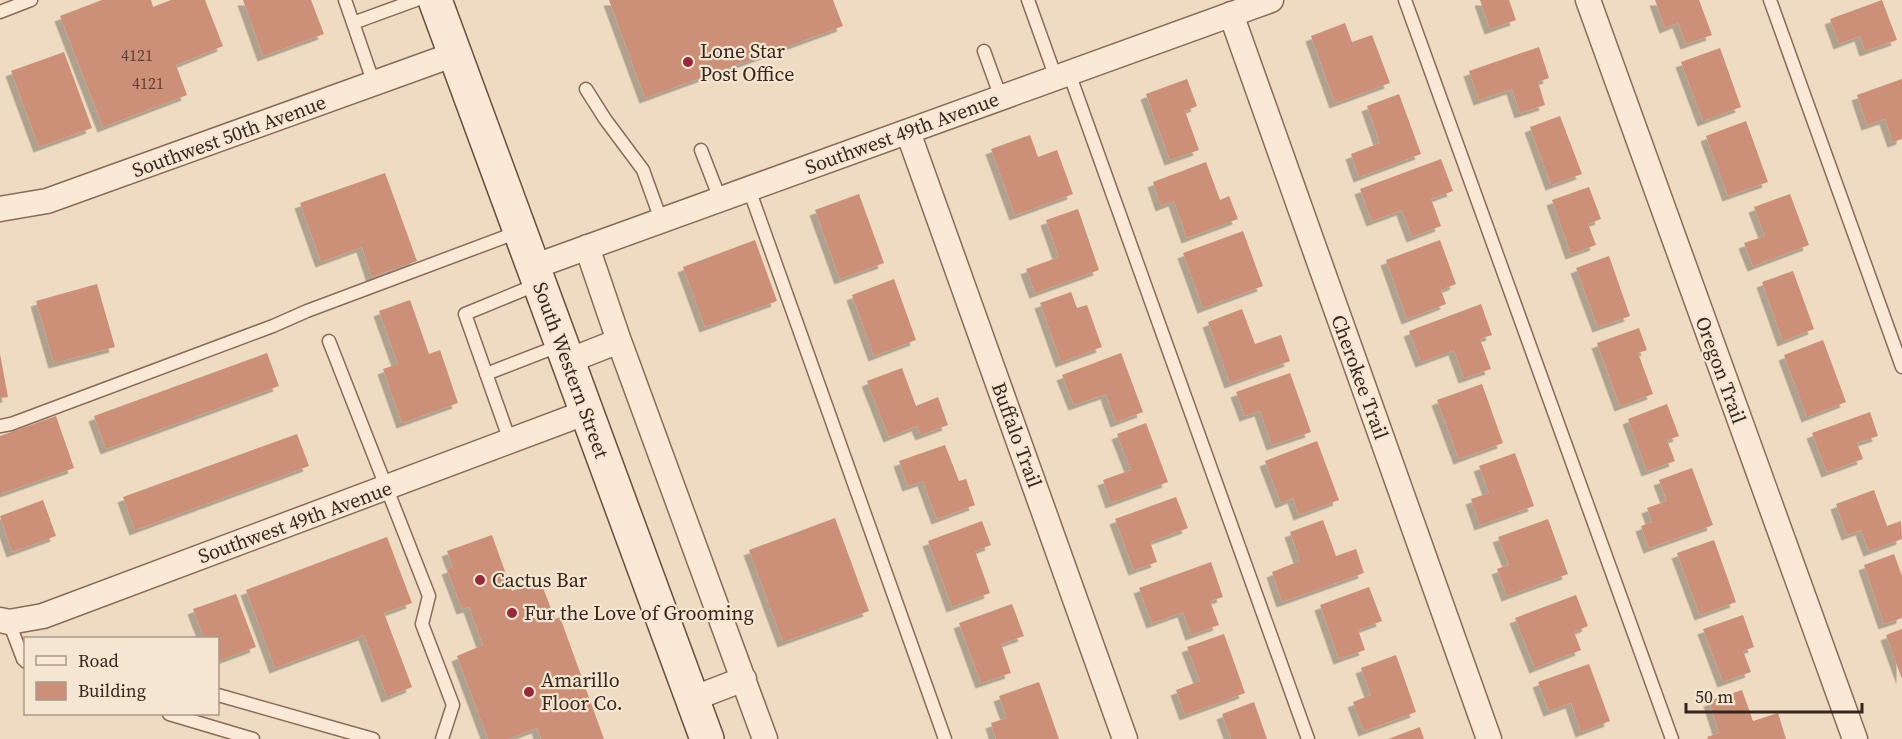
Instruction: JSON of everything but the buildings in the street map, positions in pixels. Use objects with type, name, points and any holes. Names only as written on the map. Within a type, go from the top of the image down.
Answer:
[{"type":"main road","name":"South Western Street","points":[[435,0],[708,739]]},
{"type":"street","name":"Southwest 49th Avenue","points":[[536,276],[587,247],[1271,0]]},
{"type":"street","name":"Oregon Trail","points":[[1588,0],[1855,739]]},
{"type":"street","name":"Cherokee Trail","points":[[1231,15],[1489,739]]},
{"type":"street","name":"Southwest 50th Avenue","points":[[0,209],[47,201],[455,54]]},
{"type":"street","name":"Buffalo Trail","points":[[908,132],[1125,739]]},
{"type":"street","points":[[587,247],[619,341],[765,739]]},
{"type":"street","points":[[565,353],[619,341]]},
{"type":"street","name":"Southwest 49th Avenue","points":[[4,621],[43,616],[586,412]]},
{"type":"street","points":[[692,699],[744,679]]},
{"type":"lane","points":[[0,12],[31,0]]},
{"type":"lane","points":[[345,0],[374,84]]},
{"type":"lane","points":[[353,23],[416,0]]},
{"type":"lane","points":[[1028,0],[1063,76],[1308,739]]},
{"type":"lane","points":[[1405,0],[1672,739]]},
{"type":"lane","points":[[1770,0],[1902,367]]},
{"type":"lane","points":[[984,51],[1001,98]]},
{"type":"lane","points":[[586,89],[643,170],[661,220]]},
{"type":"lane","points":[[701,150],[720,199]]},
{"type":"lane","points":[[749,189],[945,739]]},
{"type":"lane","points":[[0,426],[12,424],[520,231]]},
{"type":"lane","points":[[510,441],[465,314],[536,276]]},
{"type":"lane","points":[[329,342],[429,596],[422,624],[453,705],[442,739]]},
{"type":"lane","points":[[486,374],[565,353]]},
{"type":"lane","points":[[4,621],[24,660]]},
{"type":"lane","points":[[219,695],[373,739]]},
{"type":"lane","points":[[172,715],[253,739]]},
{"type":"place","name":"Lone Star Post Office","points":[[688,62]]},
{"type":"place","name":"Cactus Bar","points":[[480,580]]},
{"type":"place","name":"Fur the Love of Grooming","points":[[512,613]]},
{"type":"place","name":"Amarillo Floor Co.","points":[[529,692]]}]
